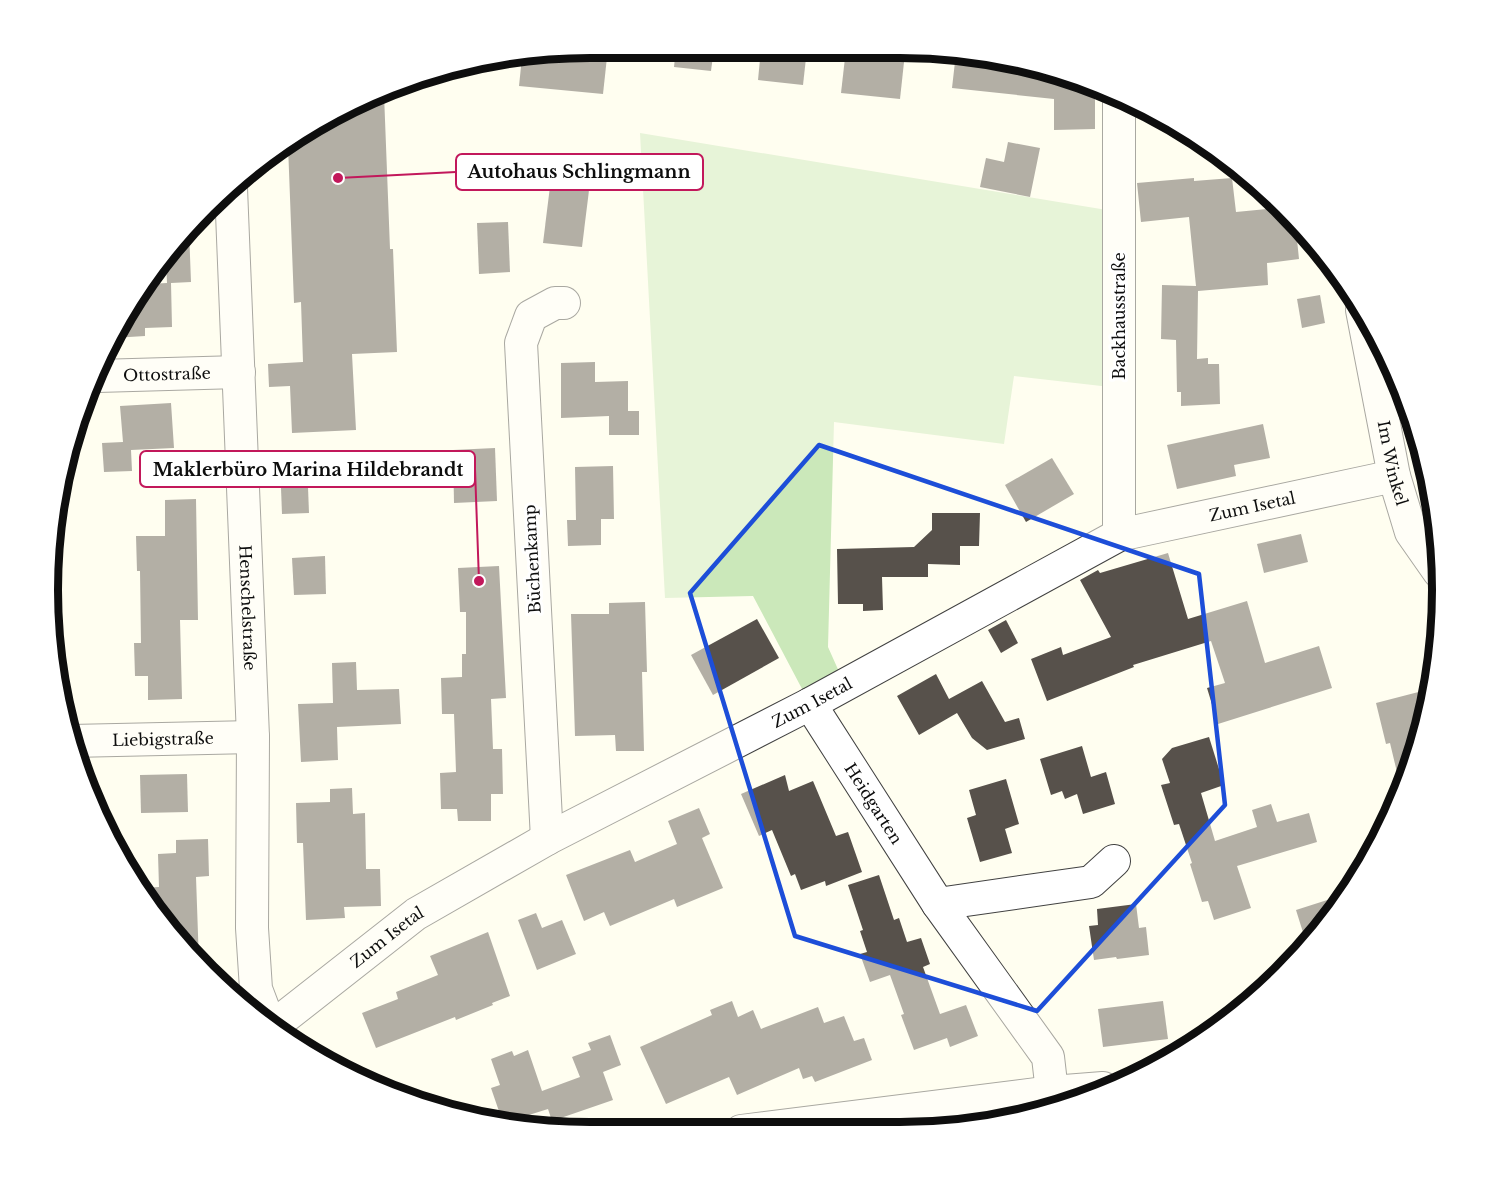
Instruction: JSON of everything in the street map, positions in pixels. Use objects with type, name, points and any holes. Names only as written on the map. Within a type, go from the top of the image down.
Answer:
[{"type":"street","name":"Backhausstraße","points":[[1119,106],[1119,535]]},
{"type":"street","name":"Henschelstraße","points":[[231,198],[253,737],[252,928],[256,989],[265,1011]]},
{"type":"street","name":"Büchenkamp","points":[[547,839],[521,343],[531,316],[555,303],[564,303]]},
{"type":"street","name":"Im Winkel","points":[[1367,338],[1394,476],[1411,532],[1430,560]]},
{"type":"street","name":"Ottostraße","points":[[104,376],[239,372]]},
{"type":"street","name":"Zum Isetal","points":[[279,1021],[416,914],[547,839],[810,704],[1119,535],[1394,476]]},
{"type":"street","name":"Heidgarten","points":[[810,704],[938,904],[1048,1057],[1052,1092]]},
{"type":"street","name":"Liebigstraße","points":[[81,741],[253,737]]},
{"type":"street","points":[[938,904],[1091,882],[1114,861]]},
{"type":"street","points":[[813,1122],[1080,1090]]},
{"type":"highlighted area","points":[[819,445],[1199,574],[1225,805],[1037,1011],[795,936],[690,593]]},
{"type":"green space","points":[[640,133],[1119,212],[1119,388],[1014,376],[1004,444],[834,422],[828,647],[845,685],[810,704],[753,596],[665,598]]},
{"type":"building","points":[[607,58],[603,94],[519,86],[521,63]]},
{"type":"building","points":[[675,58],[713,58],[711,71],[674,67]]},
{"type":"building","points":[[760,58],[806,58],[803,85],[758,80]]},
{"type":"building","points":[[845,58],[904,58],[900,99],[841,93]]},
{"type":"building","points":[[955,62],[1038,77],[1095,96],[1095,129],[1054,130],[1054,99],[952,88]]},
{"type":"building","points":[[384,100],[397,352],[352,354],[356,430],[292,433],[290,386],[269,387],[268,364],[303,362],[301,302],[294,303],[288,153],[355,113]]},
{"type":"building","points":[[1008,142],[1040,148],[1030,197],[980,187],[986,158],[1004,162]]},
{"type":"building","points":[[552,170],[591,174],[582,247],[543,243]]},
{"type":"building","points":[[1194,178],[1194,181],[1232,178],[1236,212],[1270,209],[1297,236],[1299,259],[1267,263],[1268,285],[1198,291],[1197,359],[1208,358],[1208,364],[1219,364],[1220,404],[1181,406],[1181,392],[1177,392],[1176,340],[1161,339],[1162,285],[1196,286],[1189,217],[1141,222],[1137,183]]},
{"type":"building","points":[[508,222],[510,272],[479,274],[477,223]]},
{"type":"building","points":[[189,241],[191,282],[171,283],[172,327],[145,328],[145,336],[123,337],[156,284],[167,283],[166,268]]},
{"type":"building","points":[[1320,295],[1325,323],[1302,328],[1297,299]]},
{"type":"building","points":[[595,362],[595,382],[628,381],[628,411],[639,411],[639,435],[609,435],[609,416],[561,418],[561,363]]},
{"type":"building","points":[[171,403],[174,448],[131,450],[132,471],[104,472],[102,443],[123,442],[120,406]]},
{"type":"building","points":[[1263,424],[1270,458],[1234,465],[1236,476],[1177,489],[1167,445]]},
{"type":"building","points":[[495,448],[497,501],[454,503],[453,450]]},
{"type":"building","points":[[1052,458],[1074,494],[1026,522],[1005,485]]},
{"type":"building","points":[[307,461],[309,513],[282,514],[280,462]]},
{"type":"building","points":[[613,466],[614,519],[601,519],[601,545],[568,546],[567,520],[576,520],[575,467]]},
{"type":"building","points":[[196,499],[198,620],[180,620],[182,699],[148,700],[148,676],[135,676],[134,643],[141,643],[140,571],[137,571],[136,536],[165,536],[165,500]]},
{"type":"building","points":[[932,513],[980,513],[979,546],[960,546],[960,565],[928,564],[928,577],[882,577],[883,610],[863,611],[863,604],[838,604],[837,549],[914,547],[932,530]]},
{"type":"building","points":[[1301,534],[1308,562],[1264,573],[1257,544]]},
{"type":"building","points":[[1168,553],[1188,619],[1247,601],[1265,663],[1319,646],[1332,688],[1218,724],[1207,688],[1225,683],[1211,641],[1133,665],[1134,667],[1047,701],[1031,659],[1061,647],[1063,655],[1111,637],[1080,580],[1098,570],[1100,573]]},
{"type":"building","points":[[325,556],[326,594],[294,595],[292,558]]},
{"type":"building","points":[[499,566],[506,698],[491,699],[493,749],[502,749],[503,794],[491,794],[491,821],[458,821],[457,809],[441,809],[440,773],[456,772],[454,714],[442,714],[441,678],[462,677],[462,654],[466,654],[466,612],[460,612],[458,568]]},
{"type":"building","points":[[645,602],[647,672],[642,672],[644,751],[616,751],[615,735],[575,736],[571,614],[609,614],[609,603]]},
{"type":"building","points":[[757,619],[779,658],[713,695],[691,655]]},
{"type":"building","points":[[1006,620],[1018,643],[1001,653],[988,630]]},
{"type":"building","points":[[356,662],[357,690],[399,689],[401,724],[337,727],[338,760],[301,762],[298,704],[333,703],[332,663]]},
{"type":"building","points":[[936,674],[949,699],[982,681],[1005,722],[1019,718],[1025,739],[987,750],[972,738],[957,713],[919,735],[897,696]]},
{"type":"building","points":[[1421,691],[1413,728],[1398,775],[1390,743],[1386,744],[1376,703]]},
{"type":"building","points":[[1209,737],[1224,785],[1201,793],[1215,841],[1257,827],[1252,810],[1271,804],[1277,822],[1309,813],[1317,842],[1237,866],[1251,908],[1214,920],[1208,901],[1202,902],[1179,824],[1174,825],[1161,785],[1170,783],[1162,759],[1172,748]]},
{"type":"building","points":[[1082,746],[1091,777],[1106,772],[1115,804],[1083,814],[1077,794],[1065,799],[1062,791],[1051,795],[1040,759]]},
{"type":"building","points":[[187,774],[188,812],[141,813],[140,775]]},
{"type":"building","points":[[785,775],[789,791],[813,781],[836,836],[848,832],[862,872],[826,886],[825,881],[801,890],[795,874],[791,876],[772,830],[759,836],[741,794]]},
{"type":"building","points":[[1006,779],[1019,824],[1005,829],[1012,853],[980,862],[967,818],[976,815],[969,790]]},
{"type":"building","points":[[352,788],[353,814],[365,813],[366,869],[380,869],[381,906],[344,907],[345,918],[306,920],[303,843],[297,843],[296,803],[330,802],[330,789]]},
{"type":"building","points":[[699,808],[710,834],[702,838],[723,888],[677,907],[674,899],[610,926],[604,912],[584,921],[566,875],[630,850],[635,862],[677,844],[668,821]]},
{"type":"building","points":[[208,839],[209,876],[196,877],[199,949],[168,914],[150,887],[159,887],[158,854],[176,853],[176,840]]},
{"type":"building","points":[[879,875],[894,920],[899,918],[907,942],[921,938],[930,964],[923,967],[940,1014],[966,1005],[978,1036],[950,1047],[947,1038],[914,1050],[890,975],[870,982],[860,954],[867,952],[860,931],[863,930],[848,885]]},
{"type":"building","points":[[1333,898],[1304,935],[1296,910]]},
{"type":"building","points":[[1136,904],[1139,928],[1146,927],[1149,955],[1094,960],[1089,926],[1098,925],[1097,909]]},
{"type":"building","points":[[536,913],[542,928],[562,920],[576,954],[537,970],[518,920]]},
{"type":"building","points":[[488,932],[510,996],[456,1020],[455,1017],[376,1048],[362,1013],[398,999],[396,992],[438,975],[430,956]]},
{"type":"building","points":[[732,1001],[738,1017],[753,1010],[761,1029],[818,1007],[824,1023],[844,1016],[854,1041],[864,1038],[872,1060],[815,1082],[812,1076],[803,1079],[799,1068],[737,1095],[729,1077],[666,1104],[640,1047],[712,1015],[710,1010]]},
{"type":"building","points":[[1163,1001],[1168,1039],[1103,1047],[1098,1009]]},
{"type":"building","points":[[610,1035],[621,1065],[603,1072],[613,1100],[555,1120],[552,1120],[548,1109],[522,1117],[500,1113],[491,1088],[500,1085],[491,1059],[512,1051],[514,1056],[528,1050],[542,1091],[580,1077],[572,1057],[591,1050],[588,1043]]},
{"type":"place","name":"Autohaus Schlingmann","points":[[338,178]]},
{"type":"place","name":"Maklerbüro Marina Hildebrandt","points":[[479,581]]}]
